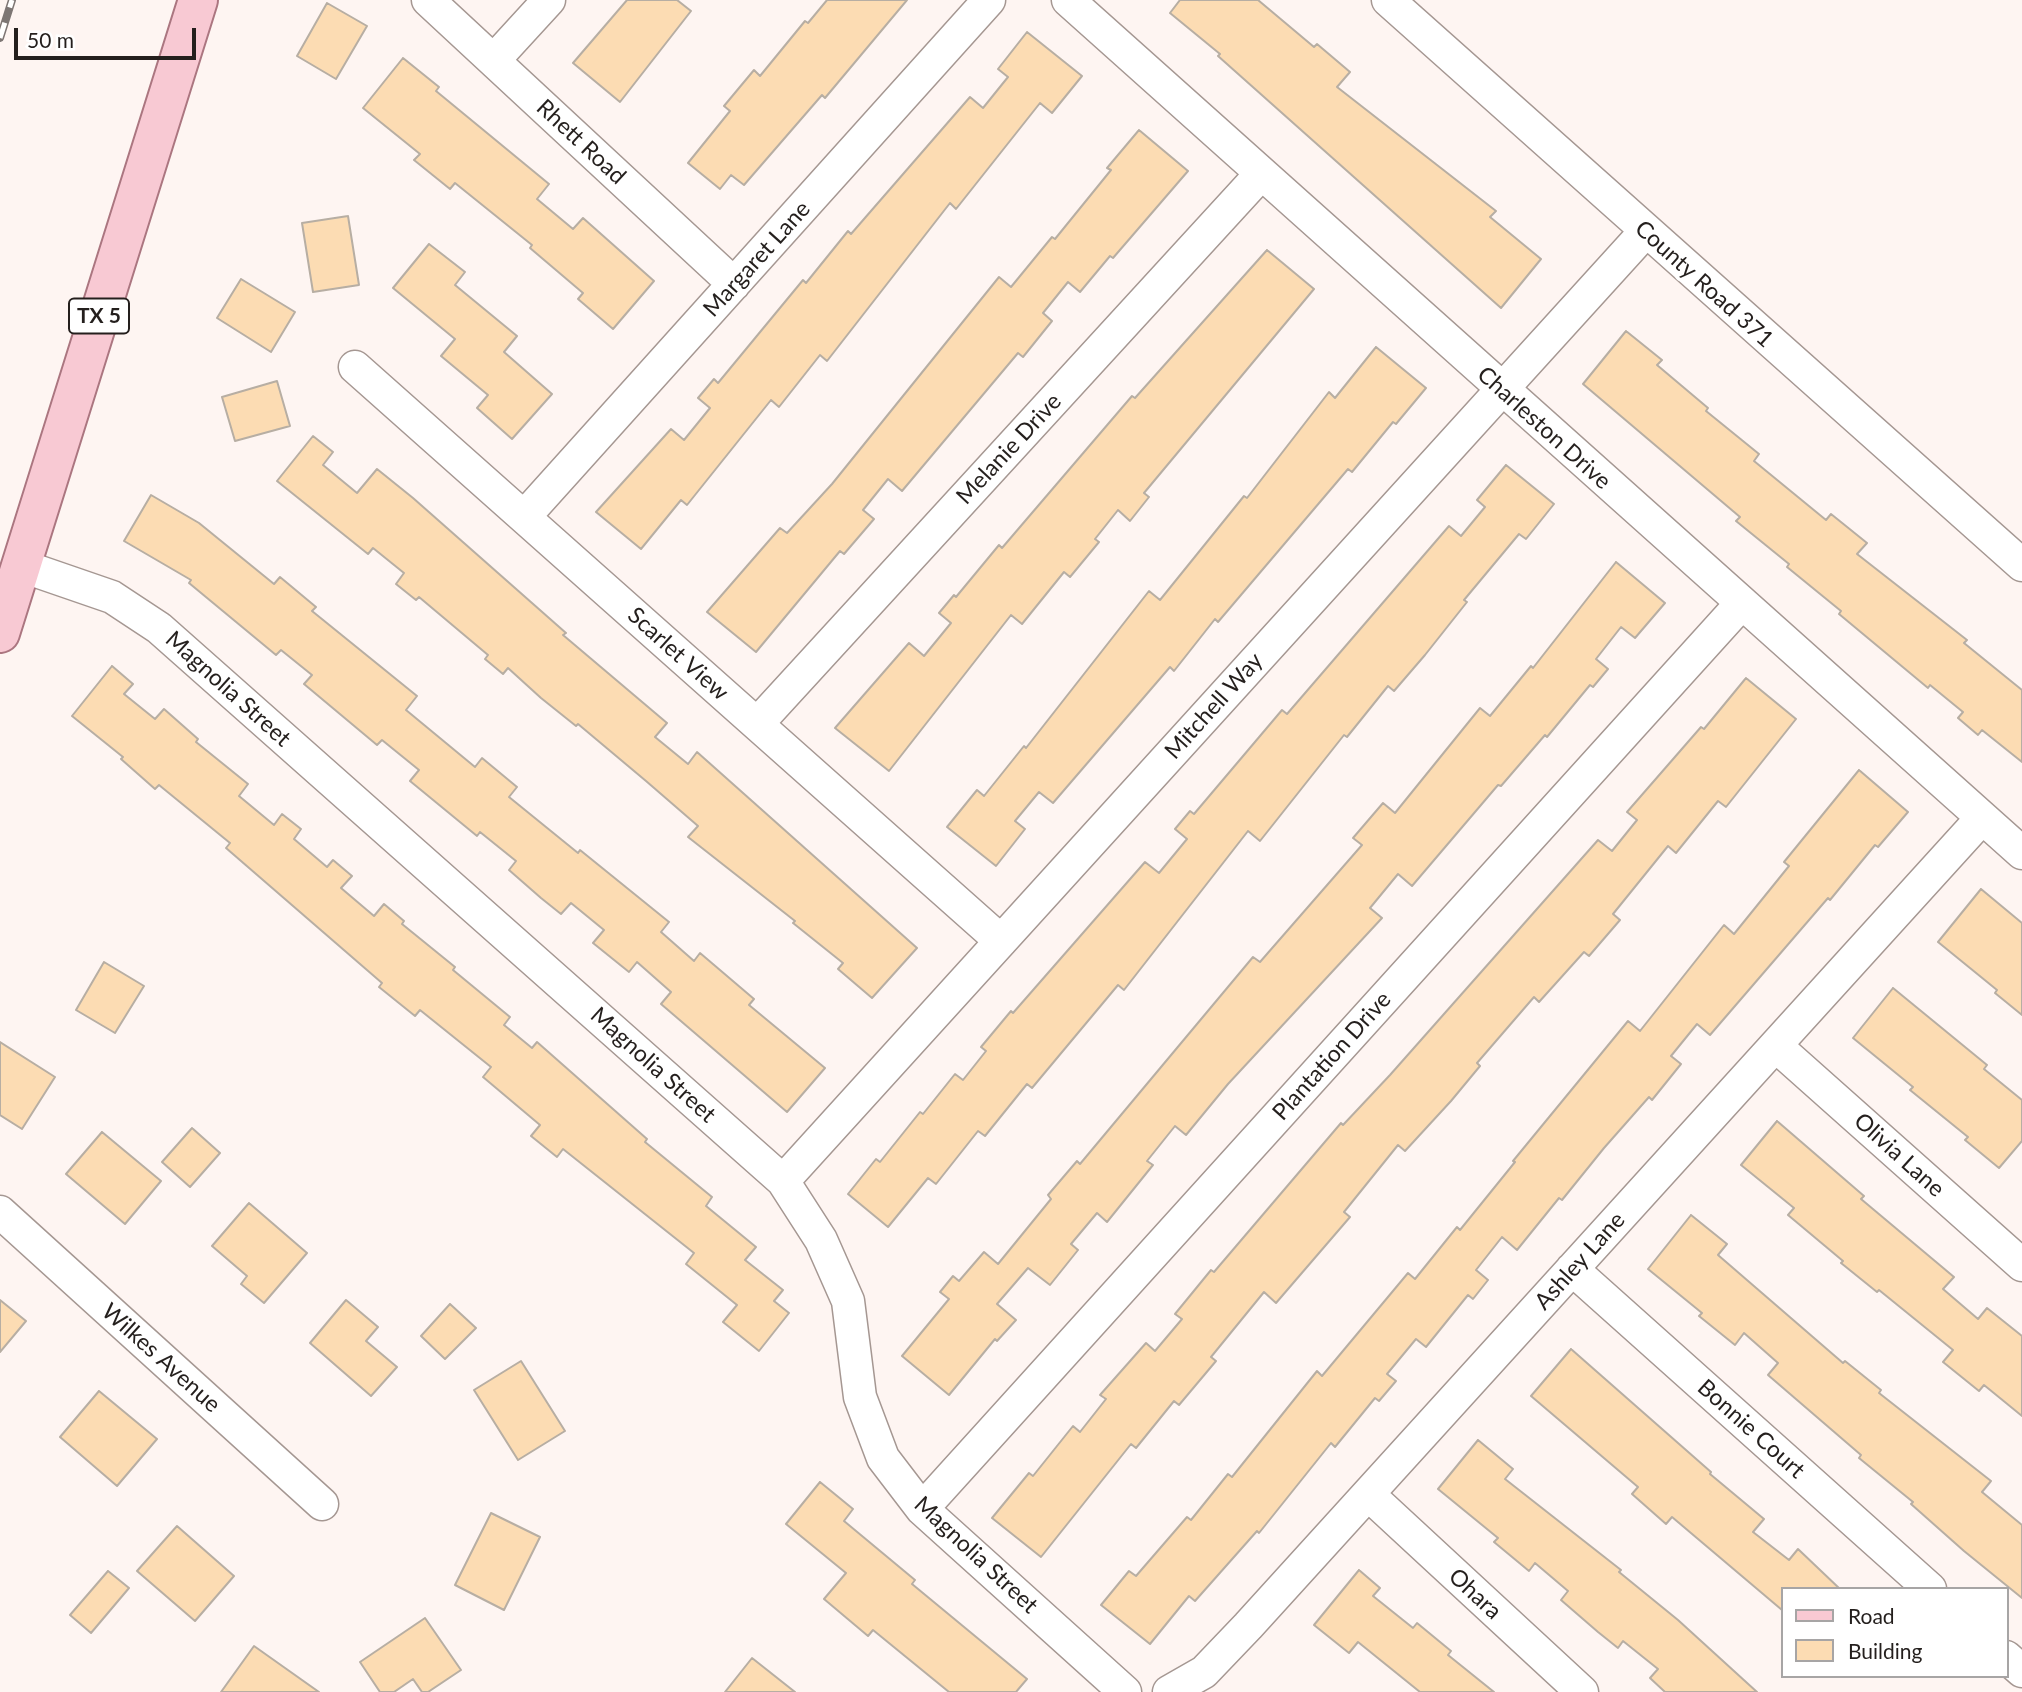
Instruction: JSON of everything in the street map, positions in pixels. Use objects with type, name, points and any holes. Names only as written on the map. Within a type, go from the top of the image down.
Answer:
[{"type":"main road","name":"TX 5","points":[[0,632],[198,0]]},
{"type":"street","name":"Rhett Road","points":[[428,0],[734,284]]},
{"type":"street","points":[[494,60],[549,0]]},
{"type":"street","name":"Margaret Lane","points":[[524,517],[989,0]]},
{"type":"street","name":"Charleston Drive","points":[[1068,0],[1501,390],[2022,853]]},
{"type":"street","name":"County Road 371","points":[[1388,0],[1645,232],[2022,565]]},
{"type":"street","name":"Melanie Drive","points":[[757,724],[1261,174]]},
{"type":"street","name":"Mitchell Way","points":[[783,1181],[1645,232]]},
{"type":"street","name":"Scarlet View","points":[[355,367],[1000,941]]},
{"type":"street","name":"Magnolia Street","points":[[22,566],[112,597],[159,628],[783,1181],[821,1240],[848,1301],[860,1397],[883,1458],[922,1509],[1125,1692]]},
{"type":"street","name":"Plantation Drive","points":[[922,1509],[1741,604]]},
{"type":"street","name":"Ashley Lane","points":[[1169,1692],[1204,1672],[1369,1495],[1982,818]]},
{"type":"street","name":"Olivia Lane","points":[[1776,1046],[2022,1265]]},
{"type":"street","name":"Wilkes Avenue","points":[[0,1212],[322,1504]]},
{"type":"street","name":"Bonnie Court","points":[[1572,1269],[1928,1587]]},
{"type":"street","name":"Ohara","points":[[1369,1495],[1582,1692]]},
{"type":"street","points":[[2008,1659],[2022,1671]]},
{"type":"building","points":[[627,0],[677,0],[691,11],[620,102],[573,63]]},
{"type":"building","points":[[827,0],[907,0],[825,98],[822,95],[744,185],[731,175],[720,189],[688,163],[730,111],[724,106],[754,70],[760,76],[805,21],[808,23]]},
{"type":"building","points":[[1180,0],[1258,0],[1314,47],[1317,44],[1350,72],[1337,87],[1496,211],[1490,217],[1541,259],[1501,308],[1218,56],[1220,54],[1170,13]]},
{"type":"building","points":[[327,3],[367,26],[336,79],[297,56]]},
{"type":"building","points":[[1027,32],[1082,76],[1052,113],[1040,103],[956,209],[950,203],[827,361],[820,355],[779,407],[771,400],[687,505],[681,500],[641,549],[596,512],[671,429],[684,440],[710,408],[698,398],[714,379],[718,383],[803,280],[806,283],[848,231],[851,234],[970,97],[983,108],[1008,77],[998,69]]},
{"type":"building","points":[[403,58],[439,87],[436,91],[549,184],[537,199],[573,229],[583,218],[654,281],[613,329],[578,299],[583,293],[530,248],[532,245],[455,183],[450,189],[414,160],[420,154],[363,108]]},
{"type":"building","points":[[1139,130],[1188,171],[1080,292],[1068,282],[1043,313],[1052,321],[1023,357],[1018,353],[902,491],[888,479],[863,510],[874,519],[844,554],[840,551],[756,652],[707,612],[780,528],[787,533],[832,484],[999,277],[1011,287],[1052,237],[1055,239],[1111,170],[1107,168]]},
{"type":"building","points":[[348,216],[359,285],[313,292],[302,223]]},
{"type":"building","points":[[429,244],[465,272],[455,285],[517,336],[504,352],[552,394],[512,439],[477,408],[488,395],[441,356],[455,339],[393,288]]},
{"type":"building","points":[[1267,250],[1314,289],[1144,493],[1149,497],[1130,521],[1118,510],[1095,539],[1099,542],[1070,577],[1064,572],[1022,624],[1011,615],[889,771],[835,728],[909,643],[924,656],[951,623],[939,613],[954,595],[956,597],[999,545],[1002,548],[1132,396],[1135,398]]},
{"type":"building","points":[[241,279],[295,312],[271,352],[217,318]]},
{"type":"building","points":[[1626,331],[1662,360],[1657,365],[1708,408],[1706,411],[1759,454],[1754,461],[1826,520],[1831,514],[1867,543],[1857,554],[1967,640],[1964,643],[2022,690],[2022,762],[1982,730],[1978,735],[1958,718],[1963,712],[1930,685],[1928,688],[1839,614],[1841,611],[1787,567],[1789,564],[1736,521],[1740,517],[1583,384]]},
{"type":"building","points":[[1376,347],[1426,388],[1396,424],[1393,422],[1352,472],[1348,469],[1218,622],[1215,619],[1174,671],[1170,667],[1053,803],[1039,792],[1015,821],[1025,829],[996,866],[947,827],[977,790],[984,796],[1024,746],[1026,748],[1149,591],[1160,600],[1244,496],[1247,498],[1329,392],[1335,398]]},
{"type":"building","points":[[277,381],[290,426],[235,441],[222,397]]},
{"type":"building","points":[[313,436],[333,452],[323,465],[357,493],[377,469],[413,498],[566,633],[563,635],[667,723],[655,737],[688,764],[697,752],[917,948],[872,998],[838,969],[843,963],[793,923],[795,921],[688,837],[698,826],[578,724],[576,726],[541,698],[508,668],[503,674],[485,659],[488,655],[419,597],[416,600],[396,584],[404,573],[373,548],[368,554],[277,481]]},
{"type":"building","points":[[1506,465],[1554,504],[1526,539],[1519,534],[1464,600],[1467,602],[1425,655],[1394,691],[1388,686],[1347,737],[1344,735],[1260,841],[1248,831],[1124,990],[1118,985],[1032,1088],[1027,1084],[985,1136],[978,1131],[936,1184],[928,1178],[888,1227],[848,1194],[876,1159],[880,1162],[920,1112],[923,1114],[955,1074],[963,1080],[986,1051],[981,1047],[1011,1011],[1013,1013],[1145,862],[1159,873],[1187,839],[1175,829],[1190,811],[1194,814],[1282,710],[1287,714],[1449,526],[1461,536],[1485,507],[1477,500]]},
{"type":"building","points":[[151,495],[199,523],[274,584],[280,577],[316,607],[312,611],[417,696],[406,710],[475,767],[482,758],[517,787],[509,797],[669,922],[661,932],[694,961],[700,953],[754,999],[749,1005],[825,1068],[787,1112],[661,1004],[671,992],[637,962],[629,972],[593,943],[604,930],[571,903],[561,914],[541,898],[509,870],[516,861],[480,832],[477,836],[410,781],[419,770],[382,740],[377,745],[304,684],[312,675],[281,650],[276,655],[189,583],[191,580],[124,541]]},
{"type":"building","points":[[1616,562],[1665,603],[1635,638],[1621,627],[1596,659],[1608,669],[1593,687],[1590,685],[1547,737],[1545,735],[1501,786],[1498,785],[1412,886],[1398,874],[1370,908],[1382,918],[1228,1084],[1186,1135],[1175,1126],[1147,1161],[1153,1165],[1107,1222],[1097,1213],[1071,1244],[1078,1250],[1050,1285],[1028,1268],[997,1304],[1016,1320],[997,1341],[995,1339],[949,1395],[902,1356],[949,1299],[940,1292],[953,1276],[959,1281],[984,1252],[998,1264],[1051,1199],[1048,1195],[1077,1161],[1080,1164],[1253,957],[1260,962],[1362,845],[1353,838],[1383,803],[1395,813],[1480,708],[1490,716],[1531,666],[1533,668]]},
{"type":"building","points":[[112,666],[133,684],[124,694],[155,719],[164,709],[198,739],[196,742],[248,784],[239,796],[274,825],[282,814],[301,829],[294,839],[327,867],[333,860],[352,876],[341,888],[374,916],[384,904],[404,921],[402,924],[455,967],[453,970],[510,1017],[504,1025],[532,1048],[537,1042],[647,1139],[645,1142],[712,1197],[706,1206],[756,1247],[745,1260],[783,1290],[774,1301],[789,1313],[759,1351],[723,1322],[737,1305],[686,1264],[694,1253],[563,1149],[557,1157],[531,1136],[540,1125],[483,1077],[491,1067],[420,1010],[415,1016],[379,987],[382,983],[226,848],[230,843],[159,785],[155,789],[121,759],[123,757],[72,716]]},
{"type":"building","points":[[1746,678],[1796,719],[1726,807],[1718,801],[1676,853],[1668,846],[1613,914],[1620,920],[1589,956],[1584,952],[1539,1002],[1534,997],[1477,1063],[1480,1066],[1451,1101],[1405,1151],[1398,1145],[1344,1212],[1350,1217],[1276,1303],[1264,1292],[1211,1357],[1216,1361],[1179,1405],[1174,1401],[1136,1448],[1131,1444],[1041,1557],[992,1518],[1029,1473],[1033,1476],[1073,1426],[1080,1432],[1106,1399],[1100,1395],[1146,1343],[1155,1351],[1182,1319],[1175,1314],[1211,1270],[1214,1272],[1341,1123],[1343,1125],[1390,1075],[1598,840],[1612,851],[1637,820],[1627,812],[1701,727],[1704,729]]},
{"type":"building","points":[[1859,770],[1908,812],[1878,847],[1875,845],[1710,1035],[1697,1024],[1671,1056],[1681,1064],[1652,1100],[1649,1097],[1604,1148],[1562,1200],[1559,1198],[1517,1250],[1502,1237],[1476,1270],[1488,1280],[1473,1299],[1468,1295],[1426,1347],[1416,1339],[1387,1374],[1396,1381],[1379,1401],[1375,1398],[1335,1447],[1331,1443],[1259,1533],[1257,1531],[1195,1601],[1189,1596],[1150,1644],[1101,1605],[1129,1571],[1136,1576],[1187,1517],[1191,1520],[1228,1474],[1232,1477],[1317,1371],[1322,1376],[1408,1273],[1415,1279],[1457,1227],[1460,1230],[1628,1021],[1640,1031],[1724,925],[1734,934],[1789,866],[1784,862]]},
{"type":"building","points":[[1981,889],[2022,923],[2022,1015],[1995,993],[1997,990],[1938,942]]},
{"type":"building","points":[[104,962],[144,986],[115,1033],[76,1010]]},
{"type":"building","points":[[1893,988],[1987,1065],[1984,1069],[2022,1100],[2022,1141],[1999,1168],[1965,1140],[1968,1137],[1910,1090],[1913,1087],[1853,1038]]},
{"type":"building","points":[[0,1042],[55,1077],[22,1129],[0,1115]]},
{"type":"building","points":[[1777,1121],[1864,1196],[1861,1199],[1954,1277],[1943,1289],[1978,1319],[1987,1308],[2022,1336],[2022,1416],[1984,1385],[1979,1391],[1943,1362],[1953,1350],[1841,1263],[1843,1261],[1788,1215],[1794,1208],[1741,1165]]},
{"type":"building","points":[[192,1128],[220,1153],[190,1187],[162,1162]]},
{"type":"building","points":[[102,1132],[161,1181],[125,1224],[66,1174]]},
{"type":"building","points":[[249,1203],[307,1253],[264,1303],[241,1284],[247,1276],[212,1246]]},
{"type":"building","points":[[1691,1215],[1727,1244],[1718,1255],[1843,1363],[1845,1361],[1881,1390],[1879,1393],[1991,1481],[1982,1492],[2022,1525],[2022,1598],[1964,1551],[1911,1504],[1913,1502],[1859,1458],[1861,1455],[1768,1375],[1778,1363],[1744,1333],[1735,1345],[1699,1316],[1702,1313],[1648,1269]]},
{"type":"building","points":[[0,1300],[26,1321],[0,1352]]},
{"type":"building","points":[[346,1300],[378,1327],[366,1341],[397,1367],[371,1396],[310,1343]]},
{"type":"building","points":[[450,1304],[476,1328],[445,1359],[421,1336]]},
{"type":"building","points":[[1571,1349],[1764,1519],[1753,1532],[1789,1560],[1798,1549],[1838,1587],[1780,1587],[1780,1608],[1672,1517],[1666,1524],[1632,1494],[1638,1487],[1531,1396]]},
{"type":"building","points":[[521,1361],[565,1431],[518,1460],[474,1390]]},
{"type":"building","points":[[99,1391],[157,1439],[117,1486],[60,1437]]},
{"type":"building","points":[[1478,1440],[1513,1469],[1505,1479],[1621,1570],[1619,1572],[1678,1620],[1757,1692],[1665,1692],[1650,1678],[1658,1669],[1623,1641],[1618,1648],[1598,1632],[1561,1600],[1568,1591],[1535,1563],[1529,1571],[1494,1542],[1498,1538],[1438,1489]]},
{"type":"building","points":[[820,1482],[853,1509],[844,1521],[915,1580],[912,1584],[1027,1679],[1016,1692],[949,1692],[873,1630],[868,1636],[824,1599],[846,1573],[786,1524]]},
{"type":"building","points":[[491,1513],[540,1537],[504,1610],[455,1585]]},
{"type":"building","points":[[177,1526],[234,1576],[195,1621],[137,1571]]},
{"type":"building","points":[[1359,1570],[1380,1588],[1373,1596],[1413,1628],[1417,1623],[1451,1651],[1448,1655],[1494,1692],[1420,1692],[1358,1642],[1349,1653],[1314,1625]]},
{"type":"building","points":[[108,1571],[129,1588],[91,1633],[70,1615]]},
{"type":"building","points":[[425,1618],[461,1670],[428,1692],[422,1692],[413,1679],[394,1692],[380,1692],[360,1662]]},
{"type":"building","points":[[254,1646],[319,1692],[221,1692]]},
{"type":"building","points":[[752,1658],[795,1692],[725,1692]]},
{"type":"railway","points":[[0,38],[12,0]]}]
